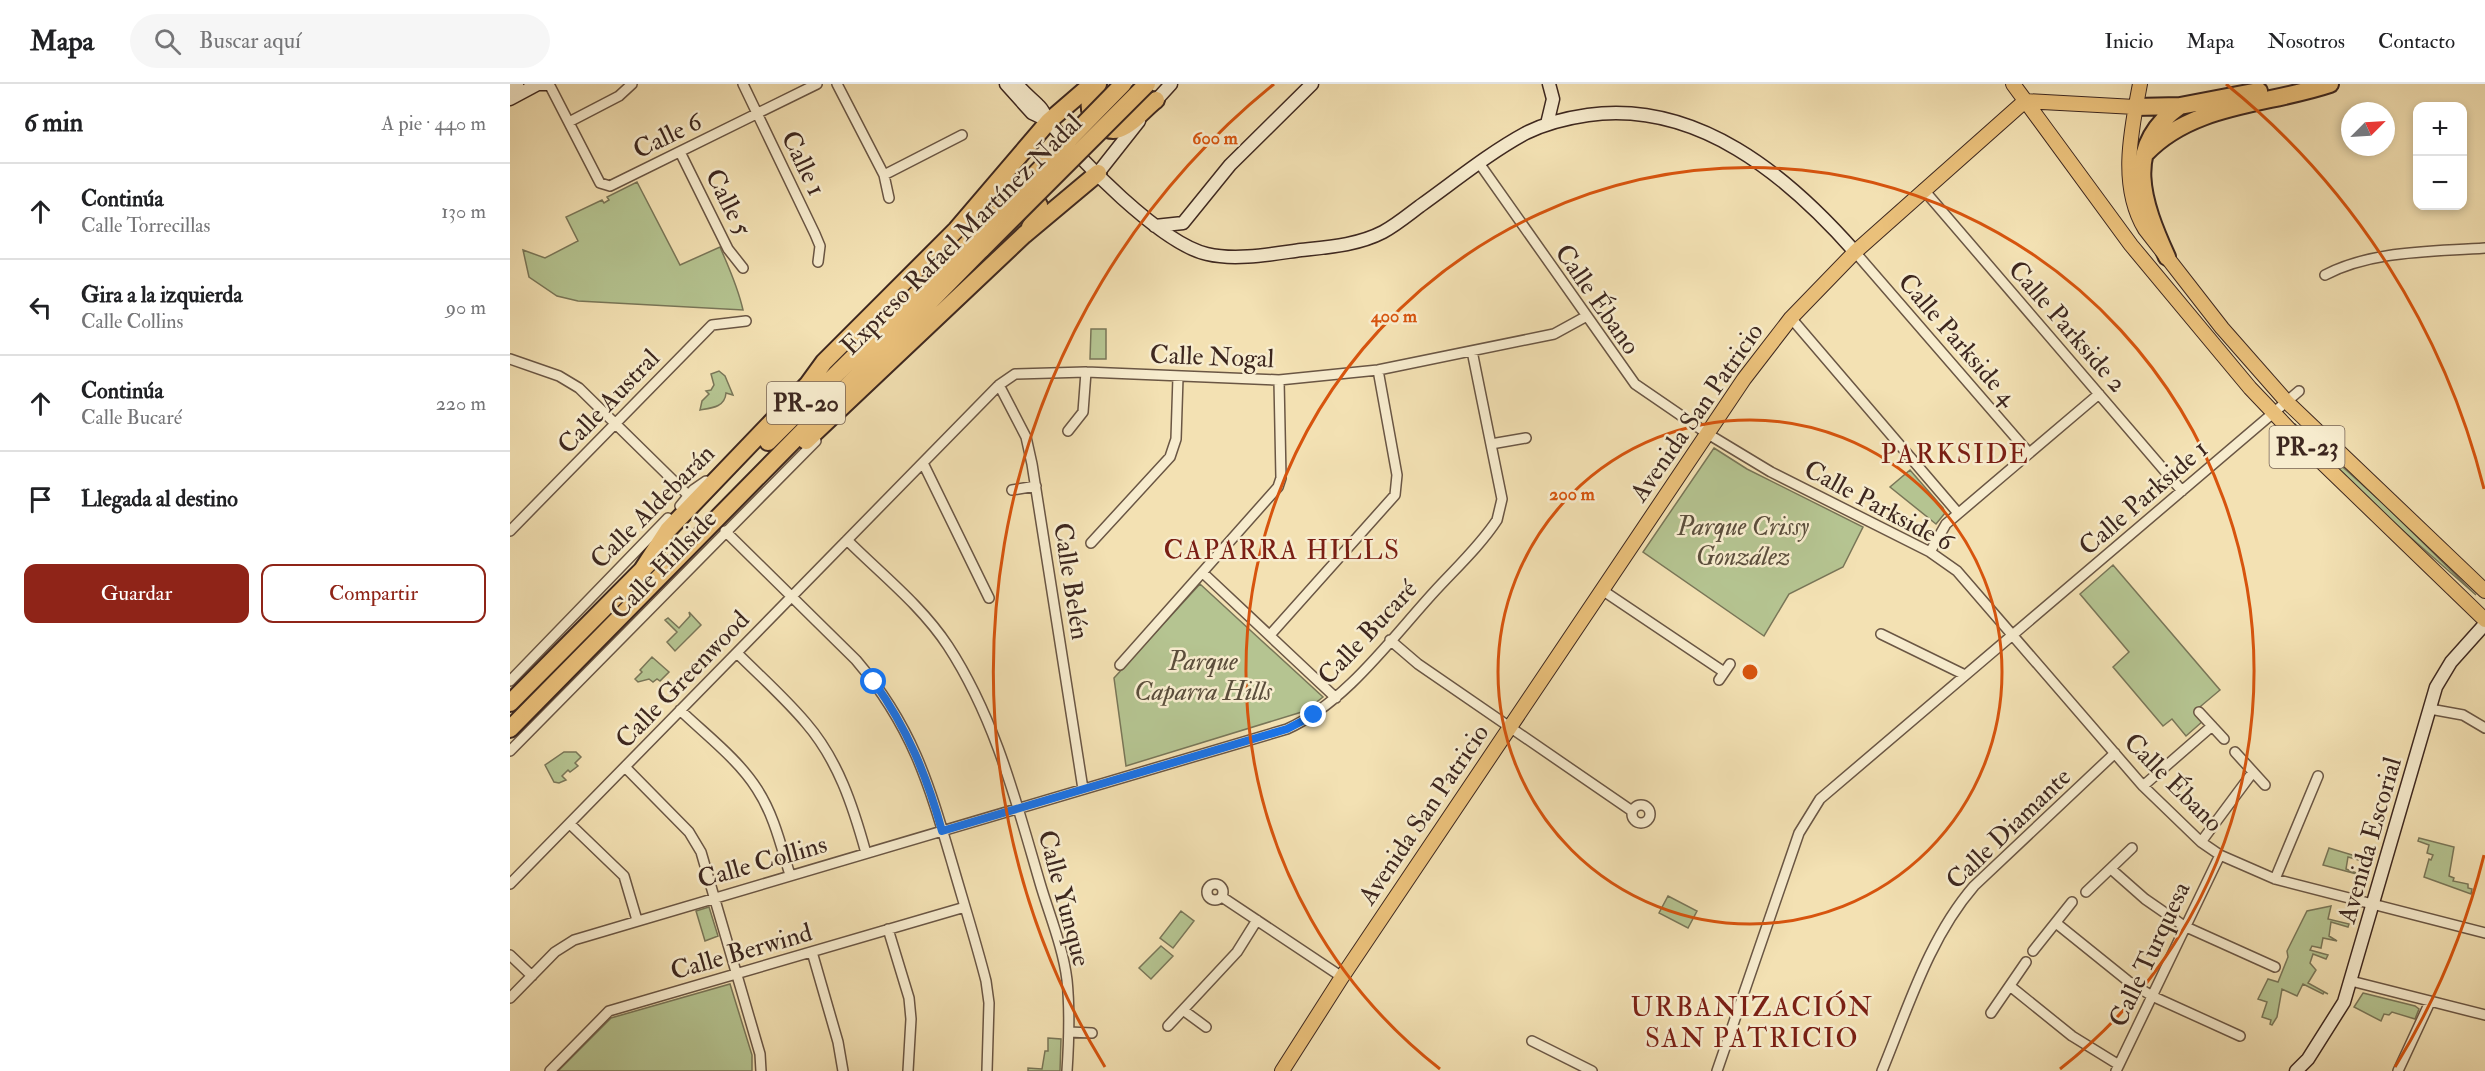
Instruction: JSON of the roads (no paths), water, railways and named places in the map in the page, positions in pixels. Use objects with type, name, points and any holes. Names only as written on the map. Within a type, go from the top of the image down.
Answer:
[{"type":"highway","points":[[642,570],[668,530],[808,384],[824,362],[956,230],[1049,121],[1092,84]]},
{"type":"highway","points":[[1098,84],[1090,100],[1090,110],[1099,125],[1108,130],[1125,127],[1156,100]]},
{"type":"highway","name":"Expreso Rafael Martínez Nadal","points":[[510,729],[740,493],[977,244],[1123,84]]},
{"type":"highway","name":"Expreso Rafael Martínez Nadal","points":[[510,703],[642,570],[977,244],[1147,84]]},
{"type":"highway","points":[[2217,100],[2261,84]]},
{"type":"highway","points":[[2135,107],[2180,106],[2293,84]]},
{"type":"highway","points":[[2146,153],[2177,126],[2200,117],[2330,84]]},
{"type":"highway","points":[[2167,257],[2146,209],[2142,187],[2146,153],[2160,123],[2180,106]]},
{"type":"highway","points":[[740,493],[771,474],[845,407],[1024,235],[1098,173]]},
{"type":"highway","points":[[986,194],[1008,183],[1020,184],[1032,193],[1039,211],[1024,235]]},
{"type":"main road","points":[[2013,84],[2025,101],[2135,107]]},
{"type":"main road","name":"PR-23","points":[[2140,84],[2135,107],[2130,170],[2131,198],[2136,214],[2222,328],[2287,402],[2485,591]]},
{"type":"main road","name":"Avenida San Patricio","points":[[1282,1071],[1342,977],[1602,590],[1744,380],[1791,318],[1855,252],[1923,189],[2025,101]]},
{"type":"main road","name":"PR-23","points":[[2025,101],[2161,283],[2272,414],[2485,622]]},
{"type":"street","points":[[510,88],[517,84]]},
{"type":"street","points":[[510,99],[538,84],[548,84],[569,122],[619,96],[632,84]]},
{"type":"street","name":"Calle 1","points":[[743,84],[820,246],[818,262]]},
{"type":"street","name":"Calle 6","points":[[569,122],[600,183],[610,186],[817,84]]},
{"type":"street","points":[[837,84],[884,175],[889,198]]},
{"type":"street","points":[[1006,84],[1032,113],[1049,121]]},
{"type":"street","points":[[1017,84],[1040,106],[1049,121],[1098,173],[1155,226],[1189,247],[1222,257],[1282,253],[1350,244],[1392,227],[1479,163],[1525,134],[1571,117],[1615,113],[1656,115],[1708,132],[1738,148],[1818,211],[1855,252]]},
{"type":"street","points":[[1098,173],[1156,100],[1172,84]]},
{"type":"street","points":[[1155,226],[1183,223],[1230,165],[1312,84]]},
{"type":"street","points":[[1547,124],[1553,99],[1549,84]]},
{"type":"street","points":[[1553,99],[1571,117]]},
{"type":"street","points":[[884,175],[962,135]]},
{"type":"street","name":"Calle 5","points":[[680,152],[728,249],[743,268]]},
{"type":"street","name":"Calle Ébano","points":[[1479,163],[1629,379],[1708,434]]},
{"type":"street","name":"Calle Parkside 2","points":[[1923,189],[2182,491]]},
{"type":"street","points":[[1183,223],[1189,247]]},
{"type":"street","points":[[2325,275],[2345,264],[2380,257],[2485,248]]},
{"type":"street","name":"Calle Parkside 4","points":[[1855,252],[2029,453]]},
{"type":"street","name":"Calle Nogal","points":[[883,504],[999,385],[1016,374],[1086,372],[1279,380],[1378,370],[1472,351],[1554,334],[1585,317]]},
{"type":"street","points":[[1791,318],[1958,513]]},
{"type":"street","name":"Calle Austral","points":[[510,531],[712,325],[746,321]]},
{"type":"street","name":"Calle Bucaré","points":[[1046,800],[1287,729],[1314,715],[1336,698],[1497,520],[1502,499],[1472,351]]},
{"type":"street","points":[[510,359],[570,382],[688,495]]},
{"type":"street","name":"Calle Aldebarán","points":[[510,681],[688,495],[716,472],[824,362]]},
{"type":"street","points":[[1270,635],[1395,495],[1397,475],[1378,370]]},
{"type":"street","points":[[1068,431],[1083,412],[1086,372]]},
{"type":"street","points":[[1091,543],[1170,457],[1176,439],[1178,377]]},
{"type":"street","points":[[1120,665],[1278,486],[1281,478],[1279,380]]},
{"type":"street","name":"Calle Belén","points":[[999,385],[1026,437],[1036,486],[1083,789]]},
{"type":"street","name":"Calle Parkside 1","points":[[1717,1071],[1799,833],[1820,799],[2299,391]]},
{"type":"street","points":[[1930,552],[1946,524],[2098,394]]},
{"type":"street","name":"Calle Hillside","points":[[510,751],[825,432],[845,407]]},
{"type":"street","name":"Calle Parkside 6","points":[[1708,434],[1771,472],[1930,552],[1957,571],[2013,635]]},
{"type":"street","points":[[1491,444],[1526,438]]},
{"type":"street","points":[[923,463],[989,598]]},
{"type":"street","points":[[1012,490],[1036,486]]},
{"type":"street","name":"Calle Greenwood","points":[[510,885],[883,504]]},
{"type":"street","points":[[725,531],[856,660],[890,703],[919,758],[986,981],[989,1003],[987,1071]]},
{"type":"street","name":"Calle Yunque","points":[[847,540],[914,604],[947,644],[979,697],[991,724],[1019,808],[1067,979],[1069,1032],[1067,1071]]},
{"type":"street","points":[[1203,573],[1336,698]]},
{"type":"street","points":[[1602,590],[1724,672]]},
{"type":"street","name":"Avenida Escorial","points":[[2296,1071],[2331,1026],[2351,981],[2430,709],[2443,673],[2485,622]]},
{"type":"street","points":[[1881,634],[1965,675]]},
{"type":"street","name":"Calle Ébano","points":[[2013,635],[2143,786],[2201,842],[2220,855],[2275,879],[2485,933]]},
{"type":"street","points":[[1390,640],[1418,664],[1632,811]]},
{"type":"street","points":[[737,653],[806,723],[821,743],[842,780],[866,853]]},
{"type":"street","points":[[2430,709],[2463,716],[2485,728]]},
{"type":"street","points":[[680,710],[735,762],[758,789],[776,828],[790,875]]},
{"type":"street","points":[[2199,712],[2224,740]]},
{"type":"street","points":[[2143,786],[2212,726]]},
{"type":"street","points":[[2235,752],[2265,785]]},
{"type":"street","name":"Calle Diamante","points":[[1882,1071],[1936,942],[1957,906],[1974,886],[2115,753]]},
{"type":"street","points":[[625,767],[689,832],[701,852],[760,1054],[762,1071]]},
{"type":"street","points":[[2201,842],[2253,772]]},
{"type":"street","points":[[2275,879],[2319,776]]},
{"type":"street","name":"Calle Collins","points":[[510,998],[555,952],[574,940],[1046,800]]},
{"type":"street","points":[[570,824],[624,876],[637,920]]},
{"type":"street","points":[[2086,892],[2132,848]]},
{"type":"street","name":"Calle Turquesa","points":[[2118,1068],[2184,926],[2220,855]]},
{"type":"street","points":[[2111,869],[2145,899],[2184,926],[2275,967]]},
{"type":"street","points":[[1222,897],[1342,977]]},
{"type":"street","points":[[2033,951],[2072,902]]},
{"type":"street","name":"Calle Berwind","points":[[550,1071],[609,1011],[965,907]]},
{"type":"street","points":[[1168,1026],[1237,952],[1257,921]]},
{"type":"street","points":[[2056,923],[2105,966],[2152,996],[2240,1036]]},
{"type":"street","points":[[888,929],[909,998],[911,1019],[908,1071]]},
{"type":"street","points":[[812,952],[838,1042],[843,1071]]},
{"type":"street","points":[[510,955],[531,976]]},
{"type":"street","points":[[1991,1013],[2026,962]]},
{"type":"street","points":[[2351,981],[2485,1016]]},
{"type":"street","points":[[2010,986],[2072,1036],[2118,1068]]},
{"type":"street","points":[[2397,1071],[2430,1002]]},
{"type":"street","points":[[1183,1010],[1206,1027]]},
{"type":"street","points":[[1069,1032],[1092,1033]]},
{"type":"street","points":[[1532,1041],[1592,1071]]},
{"type":"district","name":"PARKSIDE","points":[[1955,454]]},
{"type":"district","name":"CAPARRA HILLS","points":[[1282,550]]},
{"type":"district","name":"URBANIZACIÓN SAN PATRICIO","points":[[1752,1022]]},
{"type":"park label","name":"Parque Crissy González","points":[[1743,541]]},
{"type":"park label","name":"Parque Caparra Hills","points":[[1203,676]]}]
